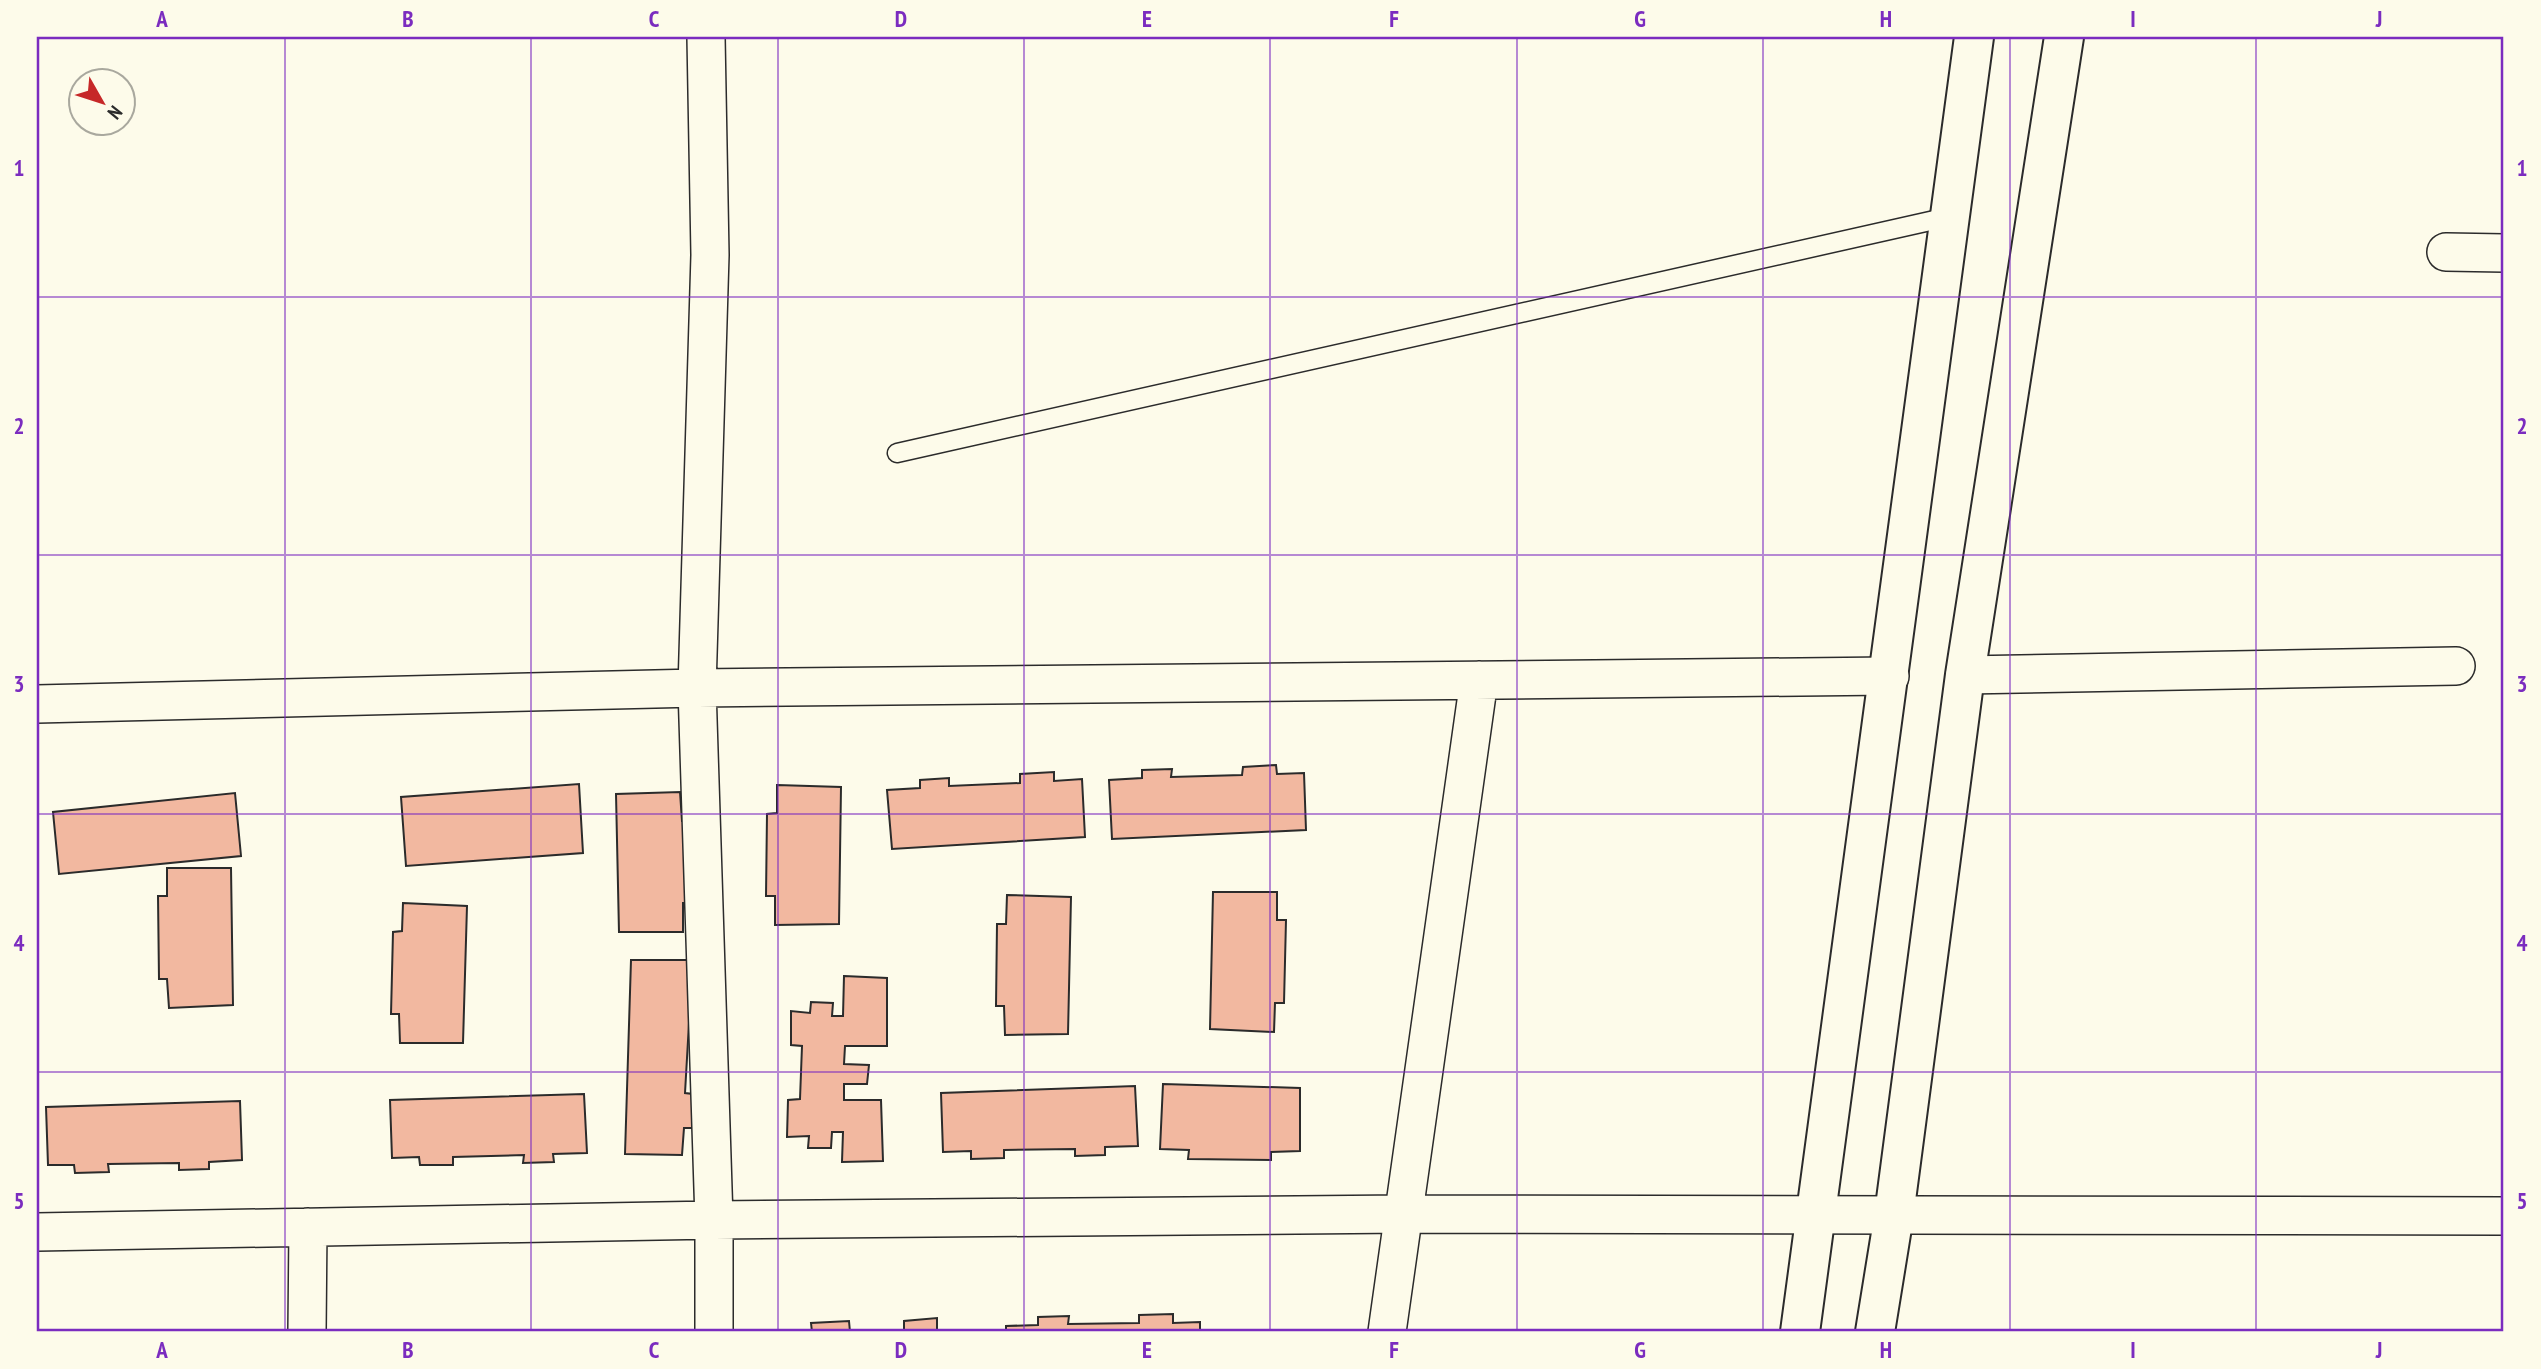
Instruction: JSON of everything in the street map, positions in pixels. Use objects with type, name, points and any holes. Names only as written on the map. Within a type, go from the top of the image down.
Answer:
[{"type":"street","points":[[706,37],[710,255],[697,688],[714,1220],[714,1332]]},
{"type":"street","points":[[1800,1332],[1974,37]]},
{"type":"street","points":[[1875,1332],[1894,1215],[1965,674],[2064,37]]},
{"type":"street","points":[[2446,252],[2504,253]]},
{"type":"street","points":[[1965,674],[2456,666]]},
{"type":"street","points":[[37,704],[697,688],[1890,677]]},
{"type":"street","points":[[1387,1332],[1479,680]]},
{"type":"street","points":[[37,1232],[714,1220],[1405,1214],[2504,1216]]},
{"type":"street","points":[[307,1332],[308,1227]]},
{"type":"lane","points":[[897,453],[1948,217]]},
{"type":"building","points":[[1276,765],[1277,774],[1304,773],[1306,830],[1112,839],[1109,780],[1142,778],[1142,770],[1172,769],[1171,777],[1242,775],[1243,767]]},
{"type":"building","points":[[1054,772],[1054,781],[1082,779],[1085,837],[892,849],[887,790],[920,788],[920,780],[949,778],[949,786],[1020,783],[1020,774]]},
{"type":"building","points":[[579,784],[583,853],[406,866],[401,797]]},
{"type":"building","points":[[777,785],[841,787],[839,924],[775,925],[775,896],[766,896],[767,814],[777,813]]},
{"type":"building","points":[[680,792],[682,821],[690,820],[692,903],[683,903],[683,932],[619,932],[616,794]]},
{"type":"building","points":[[235,793],[241,856],[59,874],[53,812]]},
{"type":"building","points":[[167,868],[231,868],[233,1005],[169,1008],[167,979],[159,979],[158,896],[167,896]]},
{"type":"building","points":[[1213,892],[1277,892],[1277,920],[1286,920],[1284,1003],[1275,1003],[1274,1032],[1210,1029]]},
{"type":"building","points":[[1007,895],[1071,897],[1068,1034],[1005,1035],[1004,1006],[996,1006],[997,924],[1006,924]]},
{"type":"building","points":[[403,903],[467,906],[463,1043],[400,1043],[399,1014],[391,1014],[393,932],[402,931]]},
{"type":"building","points":[[631,960],[690,960],[696,1023],[689,1023],[685,1093],[693,1094],[692,1128],[684,1128],[682,1155],[625,1154]]},
{"type":"building","points":[[844,976],[887,978],[887,1046],[845,1046],[844,1064],[869,1065],[867,1084],[844,1084],[844,1100],[881,1100],[883,1161],[842,1162],[843,1132],[832,1132],[831,1148],[808,1148],[809,1136],[787,1137],[788,1100],[800,1099],[802,1046],[791,1045],[791,1011],[810,1013],[811,1002],[833,1003],[832,1016],[843,1016]]},
{"type":"building","points":[[1163,1084],[1300,1088],[1300,1151],[1271,1152],[1271,1160],[1188,1159],[1189,1150],[1160,1149]]},
{"type":"building","points":[[1135,1086],[1138,1146],[1105,1147],[1105,1155],[1075,1156],[1075,1149],[1004,1150],[1004,1158],[971,1159],[971,1151],[943,1152],[941,1093]]},
{"type":"building","points":[[584,1094],[587,1153],[553,1154],[554,1162],[523,1163],[524,1155],[453,1157],[453,1165],[420,1165],[419,1157],[392,1158],[390,1100]]},
{"type":"building","points":[[240,1101],[242,1160],[209,1162],[209,1169],[179,1170],[179,1163],[108,1164],[109,1172],[75,1173],[74,1165],[48,1165],[46,1107]]},
{"type":"building","points":[[1173,1314],[1173,1323],[1200,1322],[1200,1332],[1006,1332],[1006,1326],[1038,1325],[1038,1317],[1069,1316],[1068,1324],[1139,1323],[1139,1315]]},
{"type":"building","points":[[937,1318],[937,1332],[904,1332],[904,1321]]},
{"type":"building","points":[[849,1321],[850,1332],[812,1332],[811,1323]]}]
